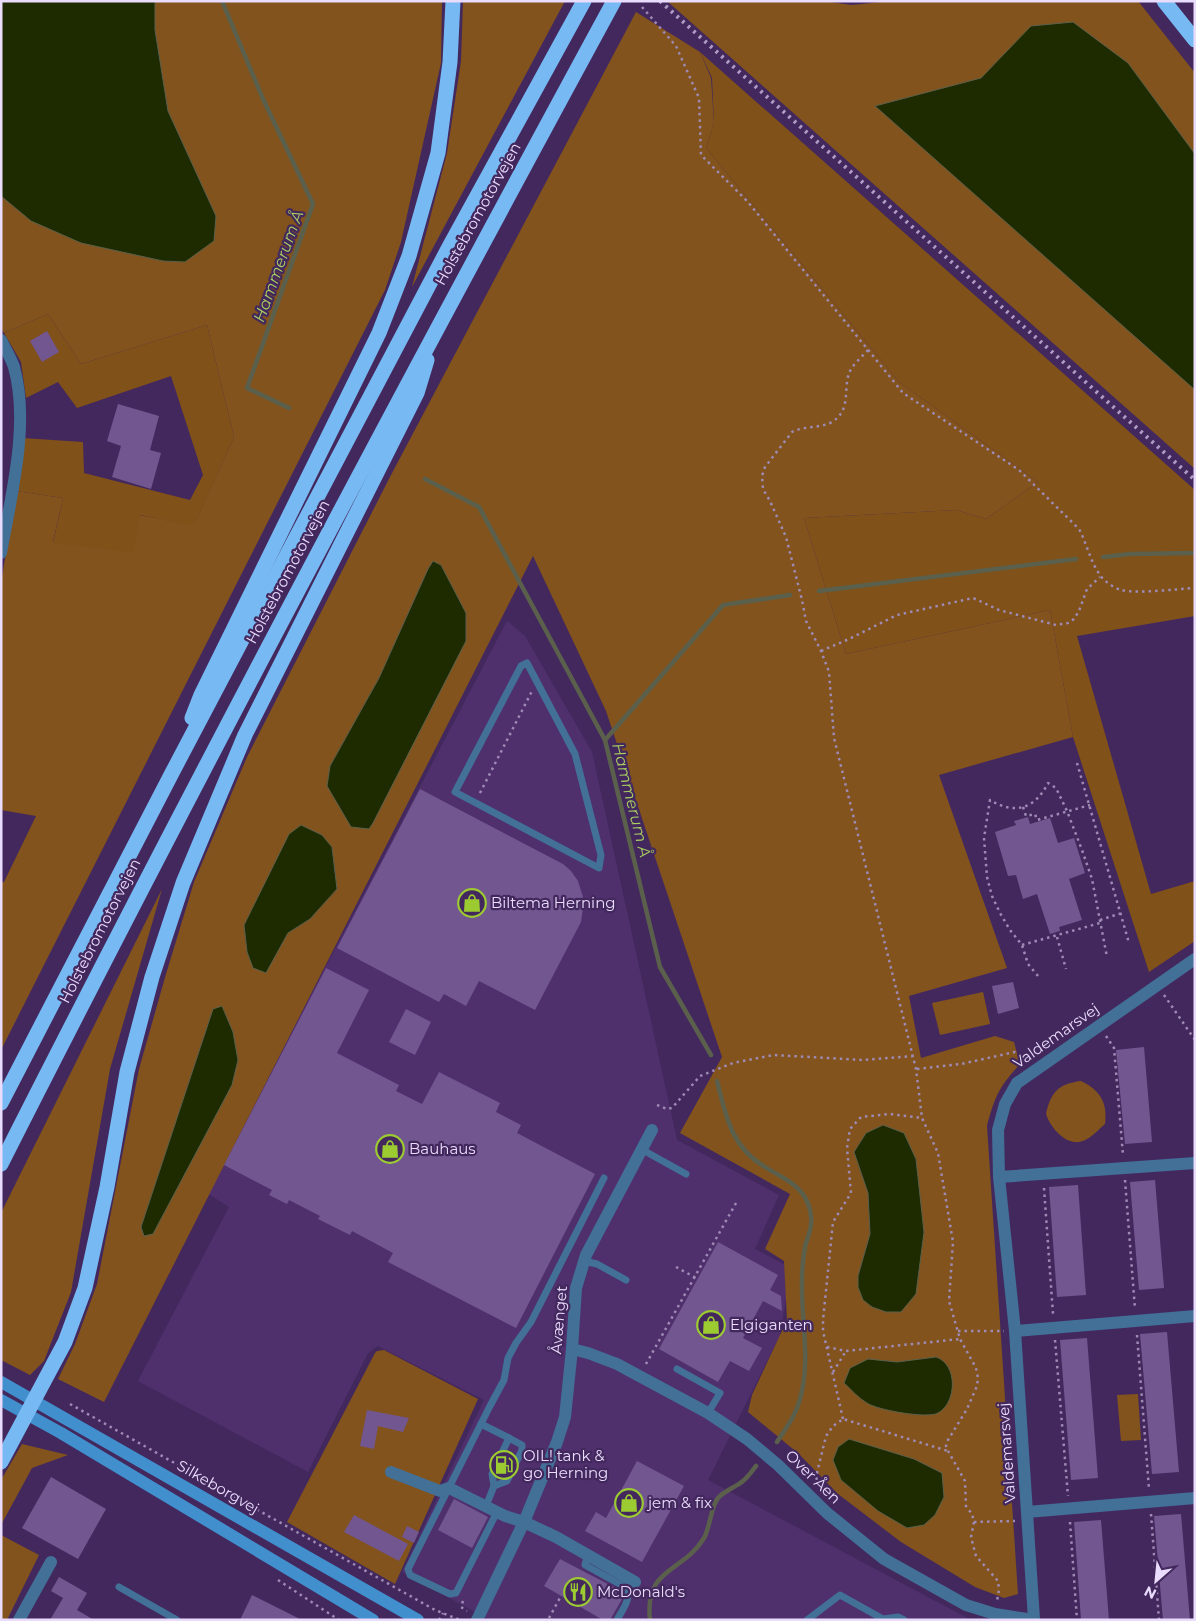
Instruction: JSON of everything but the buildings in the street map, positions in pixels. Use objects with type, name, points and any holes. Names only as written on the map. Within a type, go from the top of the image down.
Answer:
[{"type":"highway","points":[[173,771],[200,694],[379,333],[409,256],[438,152],[450,62],[454,1]]},
{"type":"highway","name":"Holstebromotorvejen","points":[[2,1102],[173,771],[449,247],[584,1]]},
{"type":"highway","name":"Holstebromotorvejen","points":[[1,1164],[200,776],[439,323],[614,1]]},
{"type":"highway","points":[[1167,5],[1195,40]]},
{"type":"highway","points":[[1,1462],[65,1342],[85,1288],[107,1187],[127,1072],[152,977],[183,883],[244,735],[417,393],[439,323]]},
{"type":"main road","name":"Silkeborgvej","points":[[1,1382],[418,1620]]},
{"type":"main road","points":[[1,1400],[373,1620]]},
{"type":"street","points":[[1,340],[14,367],[20,409],[19,451],[1,553]]},
{"type":"street","name":"Valdemarsvej","points":[[1034,1619],[1015,1331],[1000,1177],[998,1130],[1005,1104],[1017,1083],[1195,959]]},
{"type":"street","name":"Åvænget","points":[[478,1618],[524,1522],[551,1459],[565,1417],[576,1288],[584,1261],[652,1130]]},
{"type":"street","points":[[1000,1177],[1195,1163]]},
{"type":"street","points":[[1015,1331],[1195,1316]]},
{"type":"street","name":"Over Åen","points":[[572,1349],[617,1364],[708,1413],[748,1440],[827,1514],[884,1559],[966,1605],[995,1614],[1034,1619]]},
{"type":"street","points":[[391,1472],[440,1491],[449,1488],[588,1554],[635,1582]]},
{"type":"street","name":"Valdemarsvej","points":[[1028,1516],[1069,1508],[1195,1498]]},
{"type":"street","points":[[19,1620],[51,1562]]},
{"type":"lane","points":[[527,663],[538,684],[575,754],[601,855],[599,868],[455,792],[522,666],[527,663]]},
{"type":"lane","points":[[641,1149],[686,1174]]},
{"type":"lane","points":[[497,1512],[456,1593],[450,1594],[410,1574],[408,1569],[504,1380],[508,1358],[531,1322],[604,1178]]},
{"type":"lane","points":[[584,1261],[597,1264],[626,1280]]},
{"type":"lane","points":[[677,1369],[720,1393],[708,1413]]},
{"type":"lane","points":[[481,1424],[522,1444],[522,1450],[507,1481],[494,1486]]},
{"type":"lane","points":[[486,1506],[494,1486],[492,1474],[509,1438]]},
{"type":"lane","points":[[588,1554],[585,1565],[625,1587],[628,1592],[628,1598],[617,1620]]},
{"type":"lane","points":[[119,1588],[177,1620]]},
{"type":"lane","points":[[807,1620],[840,1595],[883,1619],[898,1617],[904,1620]]},
{"type":"path","points":[[642,7],[676,46],[699,98],[702,155],[748,202],[903,393],[1019,470],[1079,529],[1086,541],[1090,557],[1100,577],[1120,590],[1195,588]]},
{"type":"path","points":[[868,350],[850,371],[844,409],[828,424],[799,428],[792,432],[765,467],[762,476],[763,489],[786,537],[806,621],[829,672],[834,738],[914,1056],[922,1118],[938,1153],[953,1242],[949,1301],[960,1339],[976,1368],[978,1378],[977,1386],[967,1409],[946,1446],[965,1481],[966,1506],[972,1514],[974,1522],[971,1537],[976,1556],[998,1582],[999,1590],[995,1614]]},
{"type":"path","points":[[821,651],[897,615],[973,598],[999,610],[1056,625],[1068,623],[1074,619],[1079,611],[1087,588],[1100,577]]},
{"type":"path","points":[[475,802],[534,687],[538,684]]},
{"type":"path","points":[[1078,763],[1130,943]]},
{"type":"path","points":[[1038,976],[1028,964],[1022,946],[1000,914],[992,896],[984,858],[984,838],[990,800],[1006,807],[1024,807],[1034,802],[1042,794],[1048,783],[1056,788],[1068,811],[1092,879],[1107,956]]},
{"type":"path","points":[[1024,807],[1026,816],[1035,814],[1037,820],[1090,805]]},
{"type":"path","points":[[1022,946],[1122,913]]},
{"type":"path","points":[[1056,936],[1066,969]]},
{"type":"path","points":[[1157,985],[1195,1040]]},
{"type":"path","points":[[916,1069],[961,1064],[1014,1052],[1024,1058],[1028,1075]]},
{"type":"path","points":[[657,1105],[667,1109],[672,1108],[700,1076],[707,1072],[734,1063],[774,1055],[863,1060],[914,1056]]},
{"type":"path","points":[[844,1419],[823,1330],[823,1320],[833,1222],[850,1193],[847,1148],[850,1129],[861,1117],[890,1114],[922,1118]]},
{"type":"path","points":[[1043,1174],[1077,1620]]},
{"type":"path","points":[[640,1376],[736,1203]]},
{"type":"path","points":[[676,1267],[696,1278]]},
{"type":"path","points":[[958,1331],[1015,1331]]},
{"type":"path","points":[[827,1348],[846,1352],[960,1339]]},
{"type":"path","points":[[833,1373],[846,1352]]},
{"type":"path","points":[[64,1402],[443,1613],[460,1620]]},
{"type":"path","points":[[819,1486],[816,1477],[826,1436],[833,1426],[844,1419],[948,1451]]},
{"type":"path","points":[[974,1522],[1028,1516]]},
{"type":"path","points":[[549,1618],[561,1596]]},
{"type":"path","points":[[465,1599],[460,1607],[478,1618]]},
{"type":"path","points":[[439,1620],[443,1613]]},
{"type":"shaded area","points":[[1,1],[155,1],[155,30],[168,111],[216,216],[214,241],[185,262],[163,261],[81,243],[31,221],[1,196]]},
{"type":"shaded area","points":[[155,1],[442,1],[441,63],[401,242],[385,290],[1,1050],[1,882],[4,882],[36,816],[1,810],[1,583],[16,491],[63,498],[53,542],[139,515],[194,525],[234,437],[207,325],[81,364],[48,314],[4,333],[1,328],[1,196],[31,221],[216,216],[168,111],[155,30]]},
{"type":"shaded area","points":[[463,1],[565,1],[412,287],[447,153],[461,61]]},
{"type":"shaded area","points":[[667,1],[823,1],[852,5],[890,1],[1138,1],[1195,73],[1195,469]]},
{"type":"shaded area","points":[[636,12],[700,52],[711,78],[714,123],[706,148],[899,382],[1038,482],[986,519],[956,510],[804,518],[846,654],[1050,610],[1073,737],[939,775],[1007,968],[909,996],[921,1058],[995,1036],[1014,1042],[1020,1064],[999,1092],[987,1126],[1018,1594],[1004,1598],[975,1587],[901,1542],[838,1494],[799,1454],[748,1412],[752,1395],[787,1320],[784,1261],[765,1249],[790,1194],[680,1133],[722,1057],[606,711],[533,556],[104,1402],[58,1379],[75,1344],[97,1284],[139,1069],[194,882],[247,757],[391,475]],"holes":[[[433,562],[351,827],[330,766],[379,678],[428,569]],[[332,847],[337,889],[310,919],[288,933]],[[213,1009],[144,1236],[141,1227]],[[854,1152],[916,1294],[858,1276],[870,1234],[868,1193]],[[914,1459],[853,1489],[841,1480]]]},
{"type":"shaded area","points":[[1073,22],[1128,63],[1195,154],[1195,390],[875,106],[981,78],[1031,26]]},
{"type":"shaded area","points":[[700,52],[1195,490],[1195,616],[1077,636],[1151,894],[1195,881],[1195,941],[1149,972],[1073,737],[1050,610],[846,654],[804,518],[956,510],[986,519],[1038,482],[899,382],[706,148],[714,123],[712,78]]},
{"type":"shaded area","points":[[48,314],[81,364],[207,325],[234,437],[194,526],[140,515],[133,552],[53,543],[63,498],[16,491],[22,438],[83,442],[84,473],[190,500],[203,475],[171,376],[77,408],[58,382],[26,398],[21,362],[4,333]]},
{"type":"shaded area","points":[[433,561],[441,565],[466,613],[466,641],[373,823],[369,829],[351,827],[327,786],[330,766],[379,678]]},
{"type":"shaded area","points":[[507,621],[525,636],[592,752],[677,1140],[779,1195],[755,1249],[791,1268],[780,1335],[708,1480],[971,1620],[490,1620],[402,1572],[484,1400],[378,1346],[368,1353],[308,1472],[138,1381],[229,1207],[207,1193]]},
{"type":"shaded area","points":[[301,825],[322,835],[332,847],[337,889],[310,919],[288,933],[266,973],[253,968],[247,952],[244,925],[289,834]]},
{"type":"shaded area","points":[[162,889],[110,1069],[71,1292],[44,1361],[30,1375],[1,1360],[1,1213]]},
{"type":"shaded area","points":[[983,992],[990,1024],[940,1035],[932,1003]]},
{"type":"shaded area","points":[[222,1006],[233,1032],[238,1060],[232,1085],[153,1234],[144,1236],[141,1227],[213,1009]]},
{"type":"shaded area","points":[[1081,1081],[1098,1093],[1104,1104],[1106,1116],[1105,1124],[1094,1134],[1080,1142],[1074,1142],[1067,1140],[1056,1131],[1046,1114],[1050,1100],[1057,1090],[1067,1084]]},
{"type":"shaded area","points":[[883,1125],[904,1133],[916,1159],[924,1232],[916,1294],[901,1312],[886,1312],[872,1307],[863,1300],[858,1287],[858,1276],[870,1234],[868,1193],[854,1152],[866,1133]]},
{"type":"shaded area","points":[[384,1350],[478,1399],[395,1584],[287,1522],[375,1353]]},
{"type":"shaded area","points":[[936,1357],[948,1367],[951,1375],[952,1393],[944,1408],[932,1415],[902,1413],[872,1406],[844,1383],[850,1368],[868,1359],[897,1362]]},
{"type":"shaded area","points":[[1138,1394],[1141,1440],[1121,1441],[1117,1395]]},
{"type":"shaded area","points":[[849,1439],[914,1459],[942,1473],[944,1497],[935,1515],[924,1525],[907,1528],[878,1511],[841,1480],[833,1460],[838,1447]]},
{"type":"shaded area","points":[[22,1444],[68,1455],[32,1468],[1,1525],[1,1480]]},
{"type":"shaded area","points":[[1,1535],[39,1555],[7,1620],[1,1620]]},
{"type":"waterway","name":"Hammerum Å","points":[[222,1],[263,99],[313,204],[247,388],[289,408]]},
{"type":"waterway","name":"Hammerum Å","points":[[425,479],[479,507],[605,740],[660,967],[711,1055]]},
{"type":"waterway","points":[[1103,557],[1130,554],[1195,553]]},
{"type":"waterway","points":[[819,591],[1076,559]]},
{"type":"waterway","points":[[605,740],[723,605],[790,595]]},
{"type":"waterway","name":"Hammerum Å","points":[[717,1081],[727,1118],[744,1150],[798,1189],[804,1195],[811,1214],[810,1232],[805,1247],[802,1273],[805,1355],[803,1384],[796,1410],[777,1442]]},
{"type":"waterway","name":"Hammerum Å","points":[[650,1620],[650,1603],[653,1590],[659,1580],[686,1558],[704,1538],[718,1498],[743,1481],[756,1466]]},
{"type":"railway","points":[[660,1],[1195,480]]},
{"type":"place","name":"Biltema Herning","points":[[472,903]]},
{"type":"place","name":"Bauhaus","points":[[390,1149]]},
{"type":"place","name":"Elgiganten","points":[[711,1325]]},
{"type":"place","name":"OIL! tank & go Herning","points":[[504,1465]]},
{"type":"place","name":"jem & fix","points":[[629,1503]]},
{"type":"place","name":"McDonald's","points":[[578,1592]]}]
